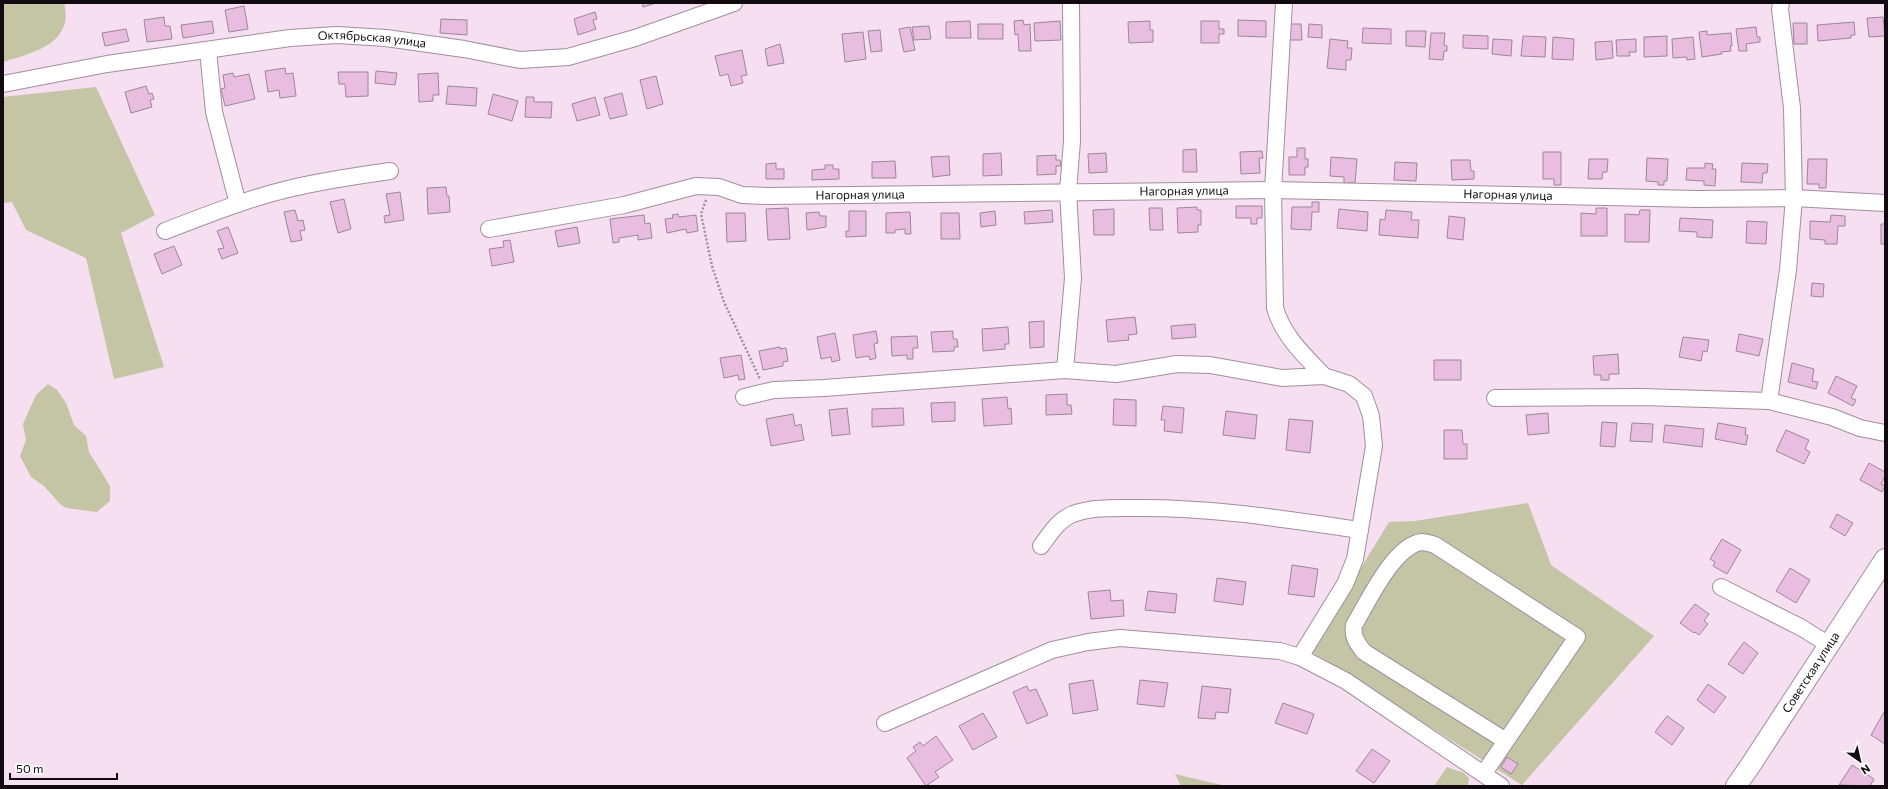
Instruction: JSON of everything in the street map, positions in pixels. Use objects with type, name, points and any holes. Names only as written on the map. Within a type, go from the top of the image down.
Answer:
[{"type":"main road","name":"Советская улица","points":[[1736,786],[1885,559]]},
{"type":"street","name":"Октябрьская улица","points":[[3,84],[107,64],[290,38],[337,35],[386,38],[449,47],[520,60],[568,57],[635,38],[734,3]]},
{"type":"street","points":[[1065,370],[1073,278],[1068,191],[1072,141],[1071,3]]},
{"type":"street","points":[[1284,3],[1273,190],[1275,308],[1279,322],[1288,338],[1324,376]]},
{"type":"street","points":[[1769,401],[1788,270],[1794,198],[1792,108],[1780,9],[1781,3]]},
{"type":"street","points":[[208,50],[214,112],[238,204]]},
{"type":"street","points":[[165,231],[238,204],[291,189],[335,179],[390,171]]},
{"type":"street","name":"Нагорная улица","points":[[489,229],[624,205],[696,186],[719,187],[742,195],[767,196],[1068,191],[1273,190],[1698,199],[1794,198],[1885,203]]},
{"type":"street","points":[[744,397],[762,391],[1065,370],[1116,374],[1177,364],[1203,365],[1282,378],[1324,376],[1349,384],[1364,396],[1371,416],[1374,446],[1355,559],[1345,584],[1300,657]]},
{"type":"street","points":[[1495,398],[1642,397],[1769,401],[1832,417],[1860,428],[1885,433]]},
{"type":"street","points":[[1041,546],[1056,525],[1072,514],[1094,508],[1152,508],[1246,513],[1360,530]]},
{"type":"street","points":[[1484,773],[1506,742],[1578,637],[1434,545],[1423,542],[1414,545],[1404,551],[1391,564],[1354,625],[1353,634],[1356,642],[1364,652],[1506,742]]},
{"type":"street","points":[[1721,587],[1802,628],[1829,646]]},
{"type":"street","points":[[885,723],[1052,650],[1088,642],[1120,638],[1280,651],[1300,657],[1346,681],[1502,786]]},
{"type":"path","points":[[719,187],[704,202],[701,214],[712,266],[724,302],[759,374],[762,391]]},
{"type":"green space","points":[[3,3],[64,3],[66,17],[63,28],[57,37],[38,50],[3,62]]},
{"type":"green space","points":[[96,87],[155,215],[121,233],[164,367],[114,379],[86,258],[26,230],[12,202],[3,203],[3,97]]},
{"type":"green space","points":[[48,384],[57,390],[66,403],[74,425],[86,436],[89,452],[110,486],[110,501],[97,512],[66,508],[60,504],[44,486],[31,477],[20,456],[26,440],[23,424],[36,395]]},
{"type":"green space","points":[[1528,503],[1551,565],[1654,636],[1522,785],[1310,651],[1389,522],[1415,521]]},
{"type":"green space","points":[[1447,767],[1464,773],[1469,778],[1468,786],[1434,786]]},
{"type":"green space","points":[[1175,774],[1226,786],[1181,786]]},
{"type":"building","points":[[642,3],[656,3],[643,7]]},
{"type":"building","points":[[244,6],[248,29],[229,32],[225,10]]},
{"type":"building","points":[[595,12],[597,19],[593,20],[596,29],[578,35],[574,19]]},
{"type":"building","points":[[164,17],[165,26],[170,26],[172,39],[147,42],[144,20]]},
{"type":"building","points":[[1883,17],[1885,36],[1869,37],[1867,18]]},
{"type":"building","points":[[441,19],[467,20],[467,35],[440,33]]},
{"type":"building","points":[[1023,20],[1024,25],[1030,24],[1031,51],[1019,51],[1018,34],[1015,35],[1014,21]]},
{"type":"building","points":[[1238,20],[1266,21],[1266,37],[1238,36]]},
{"type":"building","points":[[212,21],[214,33],[183,38],[181,25]]},
{"type":"building","points":[[970,21],[971,38],[946,38],[946,22]]},
{"type":"building","points":[[1060,21],[1061,40],[1035,41],[1034,23]]},
{"type":"building","points":[[1150,21],[1150,30],[1153,30],[1153,42],[1129,43],[1128,22]]},
{"type":"building","points":[[1201,21],[1219,21],[1219,29],[1224,29],[1224,34],[1219,34],[1219,43],[1201,43]]},
{"type":"building","points":[[1854,22],[1855,35],[1851,35],[1851,38],[1818,41],[1817,25]]},
{"type":"building","points":[[1793,23],[1807,23],[1807,44],[1794,44]]},
{"type":"building","points":[[978,24],[1003,24],[1003,39],[978,39]]},
{"type":"building","points":[[1290,24],[1301,24],[1302,40],[1290,40]]},
{"type":"building","points":[[1309,24],[1322,25],[1322,38],[1308,37]]},
{"type":"building","points":[[929,26],[931,39],[914,40],[912,27]]},
{"type":"building","points":[[910,27],[915,50],[904,52],[899,29]]},
{"type":"building","points":[[1756,27],[1757,37],[1760,37],[1760,42],[1746,44],[1747,51],[1739,51],[1736,29]]},
{"type":"building","points":[[1363,28],[1391,29],[1391,44],[1362,43]]},
{"type":"building","points":[[126,29],[129,41],[105,46],[102,33]]},
{"type":"building","points":[[880,30],[882,51],[871,52],[868,31]]},
{"type":"building","points":[[1406,31],[1426,31],[1425,47],[1406,46]]},
{"type":"building","points":[[1707,31],[1707,35],[1731,33],[1731,51],[1702,57],[1699,32]]},
{"type":"building","points":[[863,32],[866,59],[845,62],[842,34]]},
{"type":"building","points":[[1431,33],[1445,33],[1444,45],[1447,46],[1447,51],[1444,51],[1443,60],[1429,59]]},
{"type":"building","points":[[1463,35],[1488,36],[1488,49],[1463,48]]},
{"type":"building","points":[[1523,36],[1546,37],[1545,57],[1521,56]]},
{"type":"building","points":[[1667,36],[1667,56],[1644,57],[1644,37]]},
{"type":"building","points":[[1553,37],[1574,39],[1573,60],[1552,59]]},
{"type":"building","points":[[1693,37],[1695,59],[1687,60],[1687,57],[1673,58],[1672,39]]},
{"type":"building","points":[[1330,39],[1348,41],[1347,48],[1352,48],[1351,60],[1346,60],[1346,70],[1327,68]]},
{"type":"building","points":[[1493,39],[1512,40],[1511,56],[1492,54]]},
{"type":"building","points":[[1636,39],[1636,52],[1629,52],[1630,56],[1617,56],[1616,40]]},
{"type":"building","points":[[1612,41],[1613,58],[1596,60],[1595,42]]},
{"type":"building","points":[[780,44],[784,63],[768,66],[765,49]]},
{"type":"building","points":[[742,50],[747,75],[741,76],[743,83],[731,86],[728,74],[720,76],[715,56]]},
{"type":"building","points":[[285,68],[286,74],[293,73],[296,96],[280,98],[279,90],[268,92],[265,71]]},
{"type":"building","points":[[376,71],[397,73],[395,85],[375,83]]},
{"type":"building","points":[[338,72],[368,72],[368,96],[346,97],[345,84],[339,84]]},
{"type":"building","points":[[233,73],[234,77],[249,74],[255,99],[225,106],[221,89],[225,88],[223,75]]},
{"type":"building","points":[[438,73],[439,95],[433,95],[433,101],[419,102],[418,74]]},
{"type":"building","points":[[656,76],[663,104],[647,109],[640,80]]},
{"type":"building","points":[[146,86],[149,94],[152,93],[154,99],[150,100],[152,107],[131,113],[125,92]]},
{"type":"building","points":[[448,86],[477,88],[476,106],[446,104]]},
{"type":"building","points":[[622,93],[627,115],[610,119],[604,98]]},
{"type":"building","points":[[493,94],[518,101],[512,121],[488,114]]},
{"type":"building","points":[[526,97],[534,97],[534,102],[552,102],[551,118],[525,117]]},
{"type":"building","points":[[595,97],[600,115],[577,121],[572,104]]},
{"type":"building","points":[[1297,148],[1305,148],[1305,159],[1308,159],[1308,167],[1305,167],[1305,175],[1289,175],[1289,157],[1297,157]]},
{"type":"building","points":[[1196,149],[1197,172],[1183,172],[1183,150]]},
{"type":"building","points":[[1262,151],[1263,158],[1259,158],[1260,173],[1241,174],[1240,152]]},
{"type":"building","points":[[1543,152],[1561,152],[1561,185],[1554,185],[1554,179],[1543,179]]},
{"type":"building","points":[[1001,153],[1002,175],[983,176],[983,154]]},
{"type":"building","points":[[1106,153],[1107,172],[1089,173],[1088,154]]},
{"type":"building","points":[[1056,155],[1056,160],[1060,160],[1061,166],[1056,166],[1056,174],[1037,175],[1037,156]]},
{"type":"building","points":[[949,156],[950,175],[933,177],[931,157]]},
{"type":"building","points":[[1331,157],[1357,159],[1355,183],[1344,183],[1344,177],[1330,176]]},
{"type":"building","points":[[1647,158],[1668,159],[1667,181],[1664,181],[1664,185],[1658,185],[1658,182],[1646,181]]},
{"type":"building","points":[[1589,159],[1608,159],[1607,172],[1603,172],[1602,179],[1588,179]]},
{"type":"building","points":[[1808,159],[1827,159],[1826,188],[1819,188],[1819,184],[1807,184]]},
{"type":"building","points":[[1451,160],[1470,160],[1471,171],[1474,171],[1474,179],[1452,180]]},
{"type":"building","points":[[895,161],[896,178],[872,178],[872,162]]},
{"type":"building","points":[[1395,162],[1417,163],[1416,181],[1394,180]]},
{"type":"building","points":[[776,163],[776,169],[784,169],[784,179],[766,179],[766,164]]},
{"type":"building","points":[[1705,163],[1713,164],[1712,169],[1716,169],[1715,186],[1704,185],[1704,181],[1686,180],[1687,168],[1705,168]]},
{"type":"building","points":[[1742,163],[1768,164],[1767,173],[1763,173],[1762,183],[1741,182]]},
{"type":"building","points":[[825,165],[833,165],[833,169],[839,169],[839,179],[812,180],[812,170],[825,169]]},
{"type":"building","points":[[446,187],[447,196],[449,196],[450,212],[428,214],[427,188]]},
{"type":"building","points":[[400,192],[404,220],[385,223],[384,216],[390,215],[386,194]]},
{"type":"building","points":[[344,199],[351,229],[338,233],[330,202]]},
{"type":"building","points":[[1312,202],[1319,202],[1319,212],[1312,212],[1311,230],[1291,229],[1292,207],[1312,207]]},
{"type":"building","points":[[1236,206],[1262,206],[1262,218],[1257,218],[1257,224],[1251,224],[1251,218],[1236,218]]},
{"type":"building","points":[[1197,207],[1197,210],[1201,210],[1201,225],[1198,225],[1198,232],[1178,233],[1177,208]]},
{"type":"building","points":[[788,208],[790,239],[768,240],[766,209]]},
{"type":"building","points":[[1149,208],[1162,208],[1163,230],[1150,230]]},
{"type":"building","points":[[1596,208],[1607,208],[1607,236],[1581,236],[1581,213],[1596,214]]},
{"type":"building","points":[[1114,209],[1114,235],[1094,235],[1093,210]]},
{"type":"building","points":[[1339,209],[1368,212],[1367,231],[1337,228]]},
{"type":"building","points":[[295,210],[298,221],[303,220],[305,230],[300,231],[302,240],[291,242],[284,212]]},
{"type":"building","points":[[1052,210],[1053,222],[1025,224],[1024,212]]},
{"type":"building","points":[[1386,210],[1412,212],[1411,220],[1419,220],[1418,238],[1379,235],[1380,219],[1385,220]]},
{"type":"building","points":[[1640,210],[1650,210],[1649,242],[1625,242],[1625,214],[1639,215]]},
{"type":"building","points":[[849,211],[866,211],[866,236],[846,237],[846,231],[849,231]]},
{"type":"building","points":[[995,211],[996,225],[981,227],[980,213]]},
{"type":"building","points":[[819,212],[820,216],[826,216],[826,227],[807,230],[806,213]]},
{"type":"building","points":[[910,212],[911,234],[905,234],[905,229],[895,230],[895,233],[886,233],[886,213]]},
{"type":"building","points":[[726,213],[745,213],[746,241],[727,242]]},
{"type":"building","points":[[941,213],[959,213],[960,239],[941,239]]},
{"type":"building","points":[[678,214],[679,217],[696,215],[698,231],[687,233],[686,229],[667,233],[665,219],[673,218],[672,215]]},
{"type":"building","points":[[644,215],[645,224],[650,223],[652,238],[638,240],[638,235],[619,238],[619,242],[613,243],[610,219]]},
{"type":"building","points":[[1831,215],[1845,216],[1845,226],[1838,226],[1837,244],[1825,244],[1825,240],[1810,239],[1810,221],[1830,222]]},
{"type":"building","points":[[1449,216],[1465,218],[1463,240],[1447,238]]},
{"type":"building","points":[[1680,218],[1713,220],[1712,238],[1697,237],[1697,232],[1679,231]]},
{"type":"building","points":[[1747,221],[1767,222],[1766,244],[1746,243]]},
{"type":"building","points":[[1881,224],[1885,224],[1885,244],[1881,244]]},
{"type":"building","points":[[228,227],[238,253],[222,259],[218,249],[224,248],[217,231]]},
{"type":"building","points":[[577,227],[580,243],[558,247],[555,231]]},
{"type":"building","points":[[510,240],[514,262],[492,266],[489,249],[504,247],[503,241]]},
{"type":"building","points":[[174,246],[182,265],[162,274],[154,254]]},
{"type":"building","points":[[1812,283],[1824,284],[1823,297],[1811,296]]},
{"type":"building","points":[[1135,317],[1137,334],[1128,335],[1129,340],[1108,342],[1106,320]]},
{"type":"building","points":[[1044,321],[1044,347],[1030,348],[1029,322]]},
{"type":"building","points":[[1195,324],[1196,337],[1172,339],[1171,326]]},
{"type":"building","points":[[1008,327],[1009,344],[1005,344],[1005,349],[983,351],[982,329]]},
{"type":"building","points":[[876,331],[878,343],[874,344],[876,358],[870,360],[869,356],[856,358],[853,335]]},
{"type":"building","points":[[953,331],[953,339],[957,339],[958,347],[954,347],[954,351],[933,352],[931,332]]},
{"type":"building","points":[[835,333],[840,360],[832,362],[831,357],[821,359],[817,337]]},
{"type":"building","points":[[1739,334],[1763,339],[1759,356],[1736,351]]},
{"type":"building","points":[[917,336],[918,348],[913,348],[913,359],[907,359],[907,355],[892,356],[891,337]]},
{"type":"building","points":[[1683,337],[1709,340],[1707,352],[1703,351],[1701,361],[1679,357]]},
{"type":"building","points":[[780,347],[780,349],[786,348],[788,361],[783,362],[783,366],[763,370],[759,351]]},
{"type":"building","points":[[1618,354],[1619,374],[1609,374],[1609,380],[1601,380],[1601,375],[1594,375],[1593,356]]},
{"type":"building","points":[[741,355],[745,379],[739,380],[738,375],[724,378],[720,358]]},
{"type":"building","points":[[1434,360],[1461,360],[1461,380],[1434,380]]},
{"type":"building","points":[[1792,363],[1814,369],[1812,381],[1818,382],[1816,389],[1788,382]]},
{"type":"building","points":[[1836,376],[1857,386],[1851,398],[1856,400],[1853,406],[1828,393]]},
{"type":"building","points":[[1067,394],[1067,405],[1071,405],[1072,414],[1046,415],[1046,395]]},
{"type":"building","points":[[1007,397],[1008,409],[1011,408],[1012,424],[984,426],[982,399]]},
{"type":"building","points":[[1114,399],[1136,400],[1136,426],[1113,425]]},
{"type":"building","points":[[955,402],[955,421],[932,422],[931,403]]},
{"type":"building","points":[[1163,406],[1184,408],[1182,433],[1164,431],[1165,420],[1161,420]]},
{"type":"building","points":[[847,408],[850,434],[832,436],[829,410]]},
{"type":"building","points":[[903,408],[904,425],[872,427],[872,409]]},
{"type":"building","points":[[1226,411],[1257,415],[1255,439],[1223,435]]},
{"type":"building","points":[[1548,413],[1549,433],[1528,435],[1526,415]]},
{"type":"building","points":[[793,414],[795,426],[801,424],[804,440],[771,446],[766,419]]},
{"type":"building","points":[[1289,419],[1313,421],[1310,453],[1286,450]]},
{"type":"building","points":[[1602,422],[1617,423],[1615,447],[1600,446]]},
{"type":"building","points":[[1632,423],[1653,424],[1652,442],[1630,441]]},
{"type":"building","points":[[1718,423],[1746,428],[1745,435],[1748,435],[1746,445],[1715,439]]},
{"type":"building","points":[[1665,425],[1704,429],[1702,447],[1663,442]]},
{"type":"building","points":[[1444,430],[1462,430],[1463,444],[1467,444],[1467,459],[1444,459]]},
{"type":"building","points":[[1786,430],[1809,440],[1805,449],[1810,452],[1804,464],[1776,451]]},
{"type":"building","points":[[1869,463],[1885,472],[1885,476],[1881,484],[1885,486],[1882,492],[1860,480]]},
{"type":"building","points":[[1837,514],[1853,523],[1845,536],[1830,527]]},
{"type":"building","points":[[1722,539],[1741,550],[1727,574],[1713,566],[1715,562],[1710,559]]},
{"type":"building","points":[[1292,565],[1318,569],[1314,597],[1288,594]]},
{"type":"building","points":[[1790,568],[1810,580],[1796,603],[1776,591]]},
{"type":"building","points":[[1217,578],[1246,582],[1243,605],[1214,601]]},
{"type":"building","points":[[1110,590],[1111,601],[1123,600],[1124,616],[1091,619],[1088,592]]},
{"type":"building","points":[[1148,591],[1177,594],[1175,613],[1145,610]]},
{"type":"building","points":[[1695,604],[1709,614],[1704,621],[1708,624],[1699,635],[1680,623]]},
{"type":"building","points":[[1744,642],[1758,653],[1743,674],[1728,664]]},
{"type":"building","points":[[1093,680],[1098,710],[1073,714],[1069,684]]},
{"type":"building","points":[[1140,680],[1168,683],[1164,707],[1137,704]]},
{"type":"building","points":[[1708,684],[1726,697],[1714,713],[1697,700]]},
{"type":"building","points":[[1027,686],[1029,691],[1036,689],[1048,715],[1027,724],[1013,692]]},
{"type":"building","points":[[1202,686],[1231,689],[1228,713],[1216,712],[1215,719],[1198,718]]},
{"type":"building","points":[[1283,703],[1314,714],[1307,734],[1275,723]]},
{"type":"building","points":[[1884,712],[1885,713],[1885,744],[1871,735]]},
{"type":"building","points":[[983,713],[997,737],[973,750],[959,726]]},
{"type":"building","points":[[1667,716],[1684,728],[1672,745],[1655,732]]},
{"type":"building","points":[[936,736],[953,760],[935,772],[939,777],[926,786],[907,758],[916,751],[913,747],[920,742],[923,746]]},
{"type":"building","points":[[1372,749],[1390,761],[1374,783],[1356,771]]},
{"type":"building","points":[[1507,757],[1518,764],[1511,774],[1501,767]]},
{"type":"building","points":[[1852,765],[1874,779],[1870,786],[1839,785]]}]
